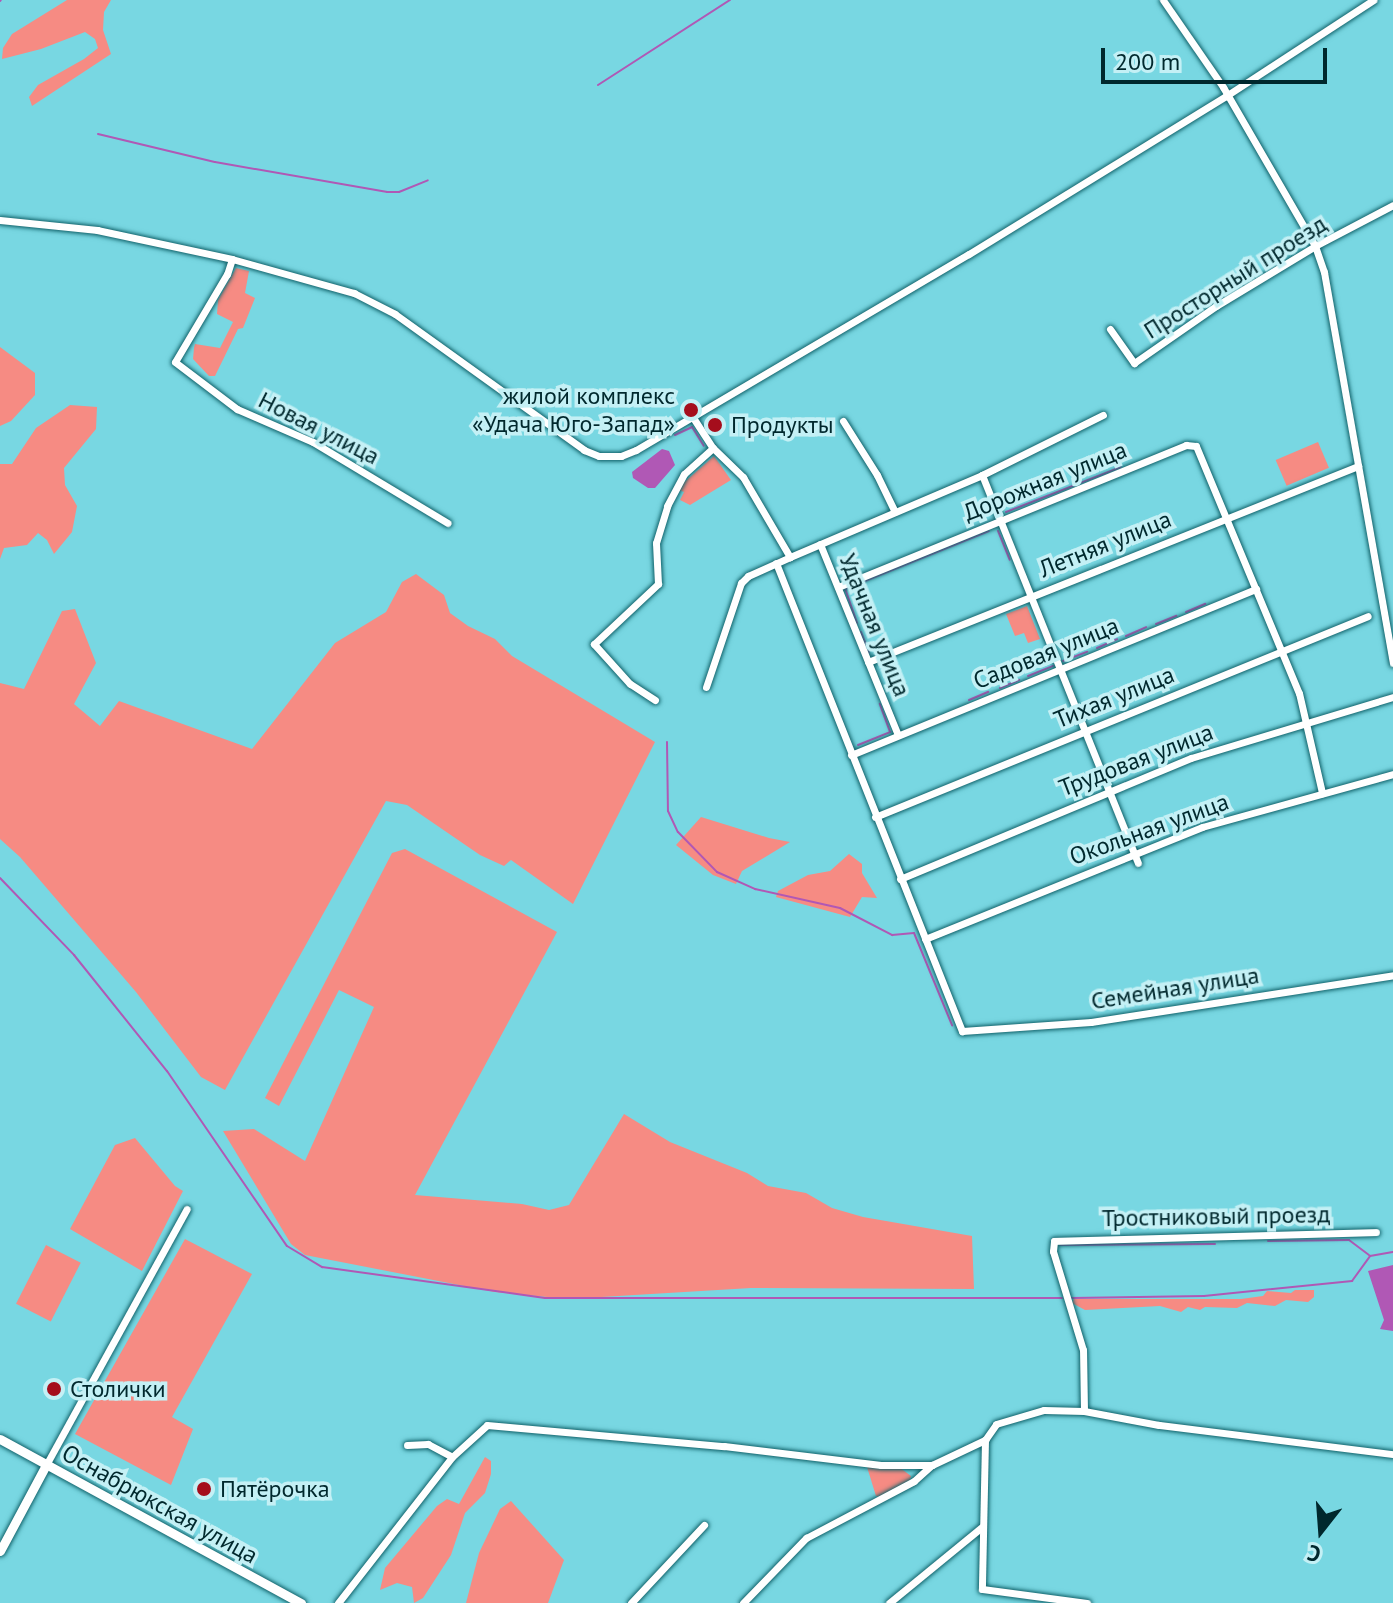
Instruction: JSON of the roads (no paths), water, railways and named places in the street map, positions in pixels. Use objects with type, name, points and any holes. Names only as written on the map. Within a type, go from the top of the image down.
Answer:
[{"type":"street","points":[[1163,0],[1223,87],[1315,246],[1324,272],[1393,663]]},
{"type":"street","points":[[0,220],[97,230],[232,259],[340,288],[382,306],[594,454],[615,457],[631,453],[957,261],[1226,96],[1373,0]]},
{"type":"street","name":"Просторный проезд","points":[[1110,329],[1134,363],[1216,306],[1315,246],[1393,205]]},
{"type":"street","name":"Новая улица","points":[[232,259],[227,274],[175,362],[237,409],[313,442],[448,523]]},
{"type":"street","points":[[820,544],[982,475],[1103,415]]},
{"type":"street","points":[[692,416],[713,448],[743,477],[790,557]]},
{"type":"street","points":[[843,421],[877,475],[895,512]]},
{"type":"street","name":"Дорожная улица","points":[[838,587],[1192,445],[1199,448],[1227,516]]},
{"type":"street","points":[[655,700],[630,684],[594,644],[658,584],[656,543],[667,506],[684,474],[713,448]]},
{"type":"street","name":"Летняя улица","points":[[868,662],[1358,466]]},
{"type":"street","points":[[982,475],[1138,863]]},
{"type":"street","points":[[1227,516],[1299,693],[1303,722],[1322,793]]},
{"type":"street","name":"Удачная улица","points":[[706,687],[741,583],[748,576],[820,544],[898,735]]},
{"type":"street","points":[[776,563],[925,939]]},
{"type":"street","name":"Садовая улица","points":[[851,755],[1256,589]]},
{"type":"street","name":"Тихая улица","points":[[875,817],[1368,616]]},
{"type":"street","name":"Трудовая улица","points":[[900,879],[1191,758],[1393,697]]},
{"type":"street","name":"Окольная улица","points":[[925,939],[1133,853],[1214,824],[1393,774]]},
{"type":"street","name":"Семейная улица","points":[[925,939],[962,1031],[1091,1022],[1393,975]]},
{"type":"street","points":[[0,1551],[187,1209]]},
{"type":"street","name":"Тростниковый проезд","points":[[1084,1411],[1083,1350],[1053,1251],[1056,1240],[1376,1232]]},
{"type":"street","points":[[743,1603],[806,1538],[914,1481],[932,1465],[985,1440],[996,1424],[1011,1417],[1044,1410],[1084,1411],[1159,1425],[1393,1454]]},
{"type":"street","points":[[338,1603],[452,1457],[487,1425],[724,1446],[881,1465],[932,1465]]},
{"type":"street","name":"Оснабрюкская улица","points":[[0,1439],[301,1603]]},
{"type":"street","points":[[985,1440],[982,1589],[1087,1603]]},
{"type":"street","points":[[407,1445],[428,1444],[452,1457]]},
{"type":"street","points":[[631,1603],[704,1525]]},
{"type":"street","points":[[889,1603],[982,1527]]},
{"type":"street","points":[[1003,1603],[1009,1593]]},
{"type":"waterway","points":[[598,85],[730,0]]},
{"type":"waterway","points":[[98,134],[215,162],[387,192],[399,192],[428,180]]},
{"type":"waterway","points":[[675,435],[692,427],[704,446]]},
{"type":"waterway","points":[[1006,512],[1121,467]]},
{"type":"waterway","points":[[857,623],[845,589],[989,531]]},
{"type":"waterway","points":[[998,531],[1010,560]]},
{"type":"waterway","points":[[1186,612],[1205,604]]},
{"type":"waterway","points":[[1156,624],[1176,616]]},
{"type":"waterway","points":[[1126,636],[1146,627]]},
{"type":"waterway","points":[[861,632],[869,653]]},
{"type":"waterway","points":[[1097,648],[1117,639]]},
{"type":"waterway","points":[[1063,661],[1087,652]]},
{"type":"waterway","points":[[1028,676],[1053,666]]},
{"type":"waterway","points":[[1000,688],[1019,680]]},
{"type":"waterway","points":[[969,700],[988,692]]},
{"type":"waterway","points":[[858,745],[890,732],[880,704]]},
{"type":"waterway","points":[[667,742],[668,811],[678,832],[717,872],[755,889],[840,908],[892,935],[914,933],[952,1025]]},
{"type":"waterway","points":[[0,878],[74,955],[167,1071],[287,1246],[322,1267],[545,1298],[1062,1298]]},
{"type":"waterway","points":[[1268,1241],[1349,1240],[1369,1255]]},
{"type":"waterway","points":[[1060,1245],[1215,1244]]},
{"type":"waterway","points":[[1072,1298],[1204,1296],[1352,1281],[1370,1256],[1393,1252]]},
{"type":"place","name":"жилой комплекс «Удача Юго-Запад»","points":[[691,410]]},
{"type":"place","name":"Продукты","points":[[715,425]]},
{"type":"place","name":"Столички","points":[[54,1389]]},
{"type":"place","name":"Пятёрочка","points":[[204,1489]]}]
